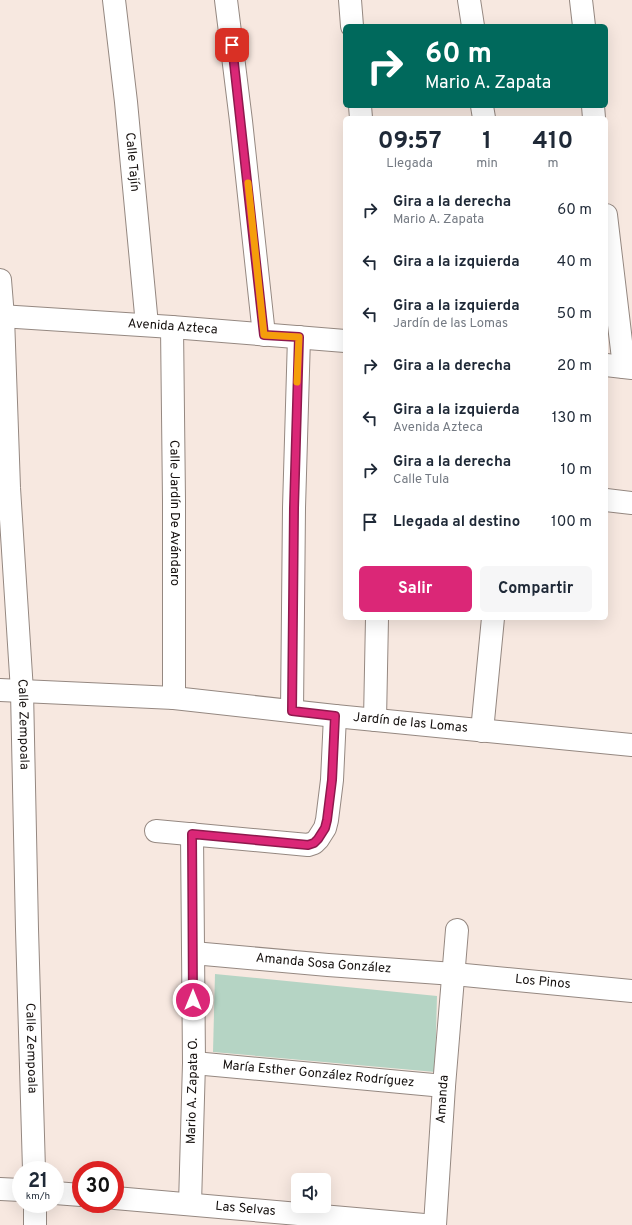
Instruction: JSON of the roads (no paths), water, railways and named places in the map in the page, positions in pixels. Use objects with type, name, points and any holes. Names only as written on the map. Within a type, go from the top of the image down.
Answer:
[{"type":"street","name":"Calle Tajín","points":[[114,0],[147,325]]},
{"type":"street","points":[[226,0],[241,121],[264,335]]},
{"type":"street","points":[[350,0],[352,24]]},
{"type":"street","points":[[469,0],[473,24]]},
{"type":"street","points":[[580,0],[584,24]]},
{"type":"street","points":[[608,235],[621,366]]},
{"type":"street","name":"Calle Zempoala","points":[[0,280],[9,488],[22,691],[34,1161]]},
{"type":"street","name":"Avenida Azteca","points":[[2,316],[147,325],[343,341]]},
{"type":"street","name":"Calle Jardín De Avándaro","points":[[172,327],[174,698]]},
{"type":"street","points":[[292,711],[294,508],[299,337]]},
{"type":"street","points":[[608,500],[632,503]]},
{"type":"street","points":[[375,720],[377,620]]},
{"type":"street","points":[[482,731],[493,620]]},
{"type":"street","name":"Jardín de las Lomas","points":[[0,690],[174,698],[335,716],[632,745]]},
{"type":"street","points":[[156,831],[308,845],[314,843],[325,828],[327,820],[332,780],[335,716]]},
{"type":"street","name":"Mario A. Zapata O.","points":[[190,1204],[194,1063],[192,834]]},
{"type":"street","name":"Amanda","points":[[435,1225],[444,1086],[457,930]]},
{"type":"street","name":"Amanda Sosa González","points":[[193,953],[454,974]]},
{"type":"street","name":"Los Pinos","points":[[454,974],[632,991]]},
{"type":"street","name":"María Esther González Rodríguez","points":[[194,1063],[444,1086]]},
{"type":"street","points":[[0,1189],[12,1190]]},
{"type":"street","name":"Las Selvas","points":[[124,1199],[424,1225]]},
{"type":"street","points":[[35,1213],[35,1225]]}]
